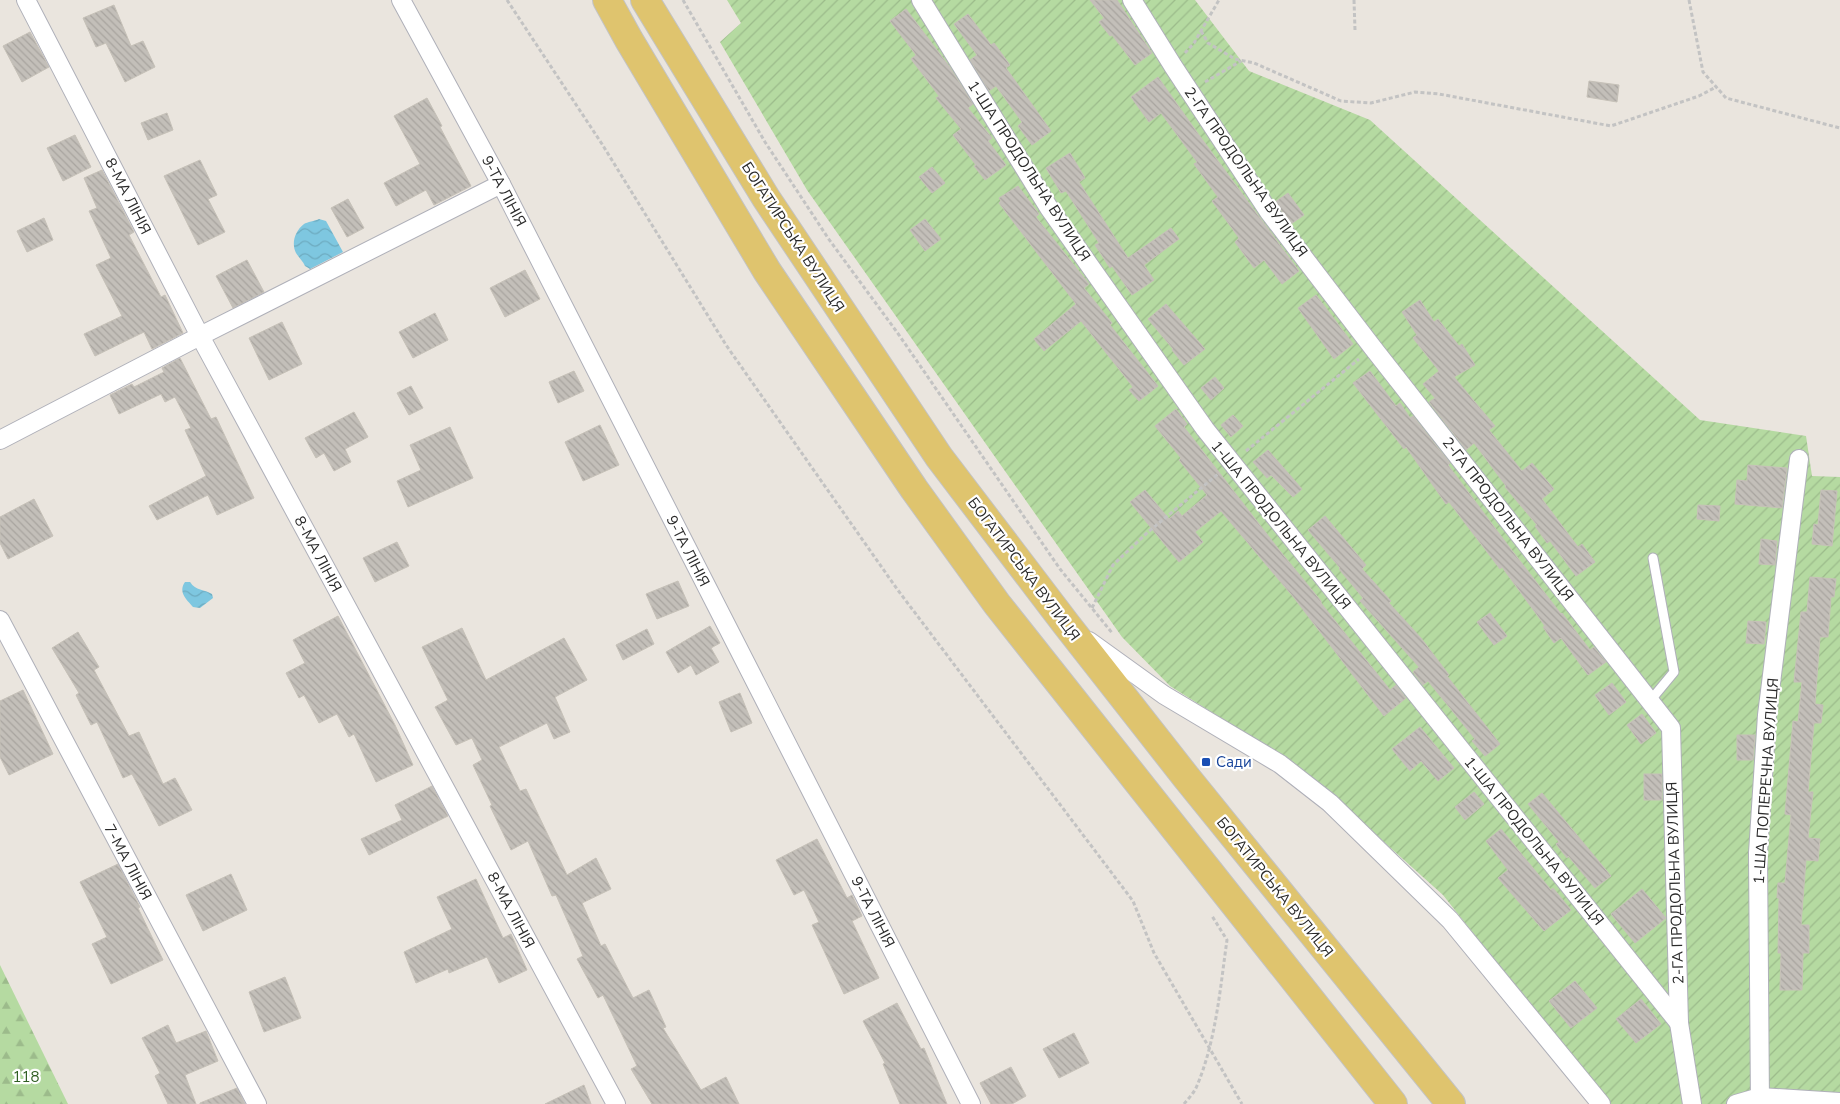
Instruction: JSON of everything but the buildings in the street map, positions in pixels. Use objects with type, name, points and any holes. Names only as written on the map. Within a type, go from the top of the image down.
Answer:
[{"type":"main road","points":[[607,0],[767,271],[914,489],[997,604],[1393,1104]]},
{"type":"main road","name":"БОГАТИРСЬКА ВУЛИЦЯ","points":[[645,0],[766,198],[939,457],[1066,624],[1207,803],[1451,1104]]},
{"type":"street","name":"8-МА ЛІНІЯ","points":[[26,0],[200,336],[616,1104]]},
{"type":"street","name":"9-ТА ЛІНІЯ","points":[[401,0],[501,184],[971,1104]]},
{"type":"street","name":"1-ША ПРОДОЛЬНА ВУЛИЦЯ","points":[[921,0],[1049,208],[1205,429],[1678,1023]]},
{"type":"street","name":"2-ГА ПРОДОЛЬНА ВУЛИЦЯ","points":[[1132,0],[1269,212],[1671,728],[1678,1023],[1692,1104]]},
{"type":"street","points":[[0,440],[200,336],[501,184]]},
{"type":"street","name":"1-ША ПОПЕРЕЧНА ВУЛИЦЯ","points":[[1760,1100],[1758,853],[1767,715],[1799,459]]},
{"type":"street","name":"7-МА ЛІНІЯ","points":[[0,620],[257,1104]]},
{"type":"street","points":[[1066,624],[1164,695],[1280,764],[1330,803],[1450,920],[1602,1104]]},
{"type":"street","points":[[1736,1104],[1760,1100],[1840,1102]]},
{"type":"lane","points":[[1650,701],[1674,672],[1653,558]]},
{"type":"path","points":[[507,0],[602,144],[726,345],[897,590],[1133,901],[1154,953],[1242,1104]]},
{"type":"path","points":[[683,0],[765,142],[828,238],[899,335],[1060,568],[1114,635]]},
{"type":"path","points":[[1354,0],[1355,30]]},
{"type":"path","points":[[1689,0],[1703,72],[1726,98],[1840,128]]},
{"type":"path","points":[[1173,66],[1194,43],[1217,1]]},
{"type":"path","points":[[1201,31],[1208,43],[1235,59],[1254,63],[1341,101],[1371,103],[1415,92],[1439,94],[1611,126],[1699,96],[1716,87]]},
{"type":"path","points":[[1190,92],[1218,73],[1242,60]]},
{"type":"path","points":[[1184,1104],[1195,1090],[1208,1046],[1215,1018],[1227,940],[1207,909]]},
{"type":"green space","points":[[727,0],[1195,0],[1249,71],[1370,120],[1700,420],[1806,436],[1812,476],[1840,477],[1840,1104],[1608,1104],[1443,895],[1355,816],[1259,742],[1170,686],[1122,637],[807,190],[720,42],[741,23]]},
{"type":"green space","name":"118","points":[[0,965],[68,1104],[0,1104]]},
{"type":"water","points":[[319,219],[326,221],[343,252],[310,269],[305,266],[296,253],[294,241],[298,230],[304,224]]},
{"type":"water","points":[[185,582],[190,582],[197,588],[209,592],[213,598],[200,608],[193,607],[182,589]]},
{"type":"place","name":"Сади","points":[[1206,762]]}]
